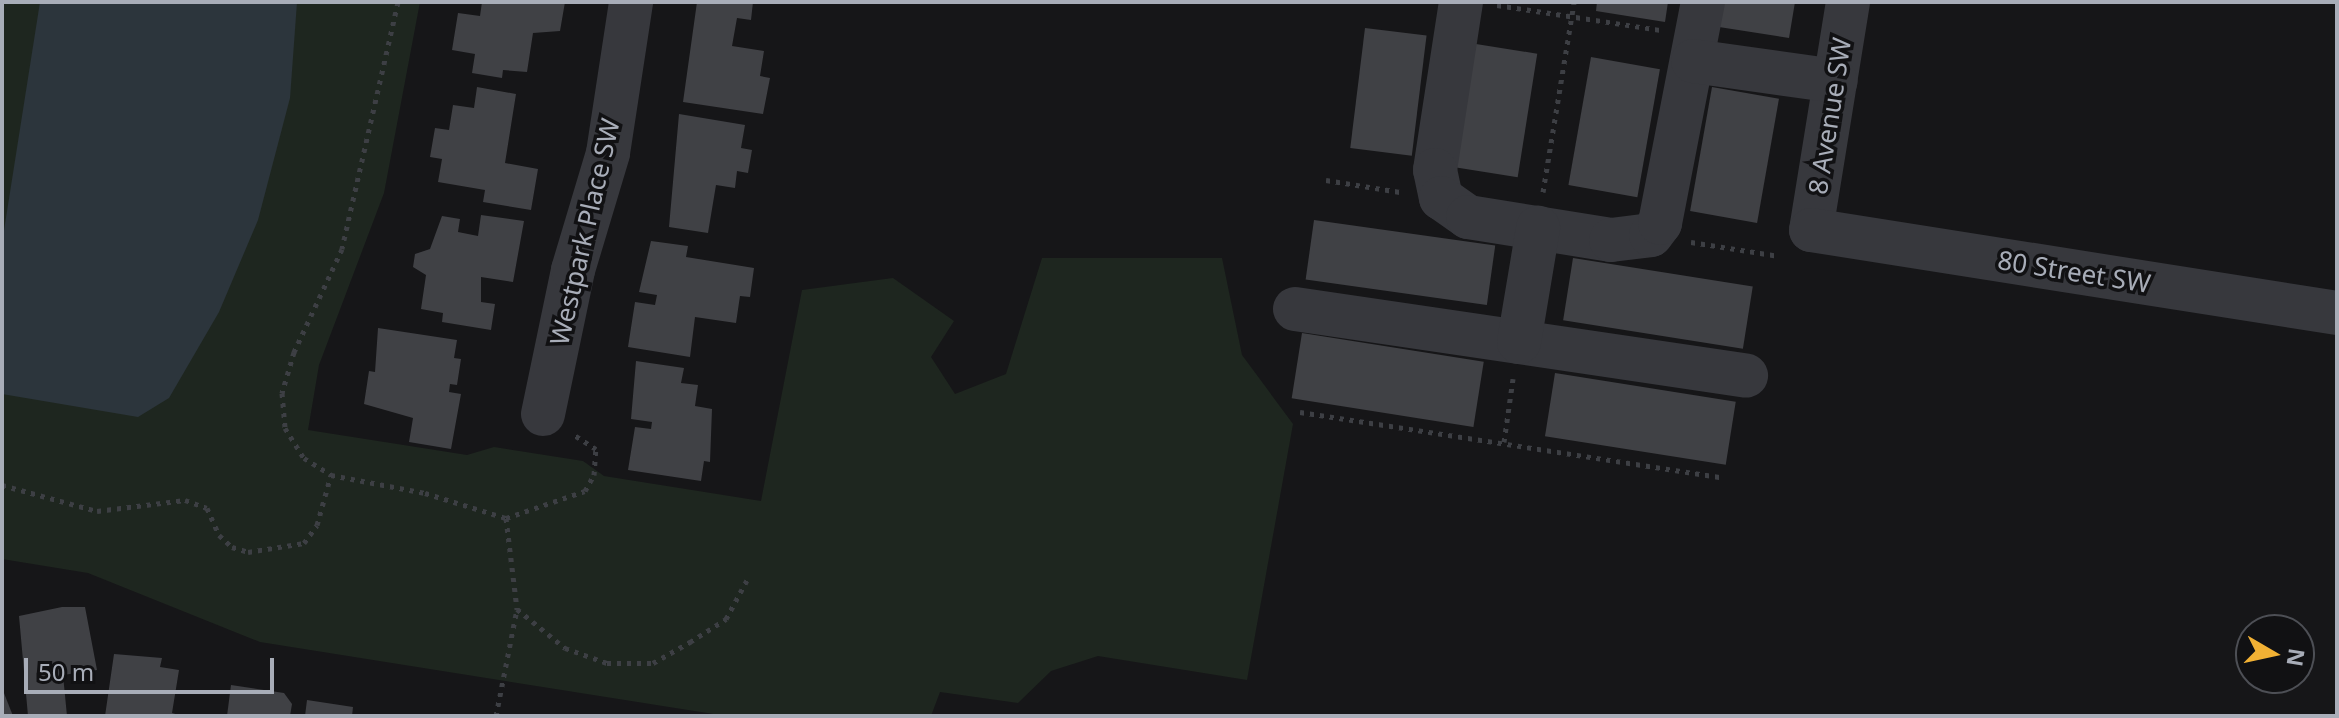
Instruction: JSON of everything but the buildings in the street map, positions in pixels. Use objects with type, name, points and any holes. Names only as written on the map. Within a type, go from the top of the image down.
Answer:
[{"type":"street","name":"Westpark Place SW","points":[[543,414],[573,270],[608,153],[631,2]]},
{"type":"street","points":[[1461,2],[1435,170],[1441,198],[1468,217],[1611,240],[1651,235],[1667,204],[1703,2]]},
{"type":"street","name":"8 Avenue SW","points":[[1795,243],[1836,81],[1848,2]]},
{"type":"street","points":[[1693,61],[1836,81]]},
{"type":"street","points":[[1519,342],[1538,228]]},
{"type":"street","name":"80 Street SW","points":[[1795,243],[2337,313]]},
{"type":"street","points":[[1295,309],[1746,376]]},
{"type":"path","points":[[398,2],[342,249],[294,352],[282,393],[285,428],[304,458],[331,475],[425,493],[506,518],[576,496],[594,475],[596,449],[543,414]]},
{"type":"path","points":[[1538,228],[1574,2]]},
{"type":"path","points":[[1326,180],[1441,198]]},
{"type":"path","points":[[1651,235],[1795,243]]},
{"type":"path","points":[[1504,442],[1519,342]]},
{"type":"path","points":[[1300,412],[1721,477]]},
{"type":"path","points":[[2,485],[97,511],[185,500],[207,508],[219,535],[232,547],[248,552],[304,543],[317,525],[331,475]]},
{"type":"path","points":[[496,716],[517,609],[506,518]]},
{"type":"path","points":[[517,609],[565,648],[607,663],[653,663],[726,619],[747,580]]},
{"type":"shaded area","points":[[2,2],[420,2],[384,193],[319,365],[308,430],[467,455],[494,447],[583,461],[604,476],[761,501],[802,290],[893,278],[954,321],[931,357],[955,394],[1006,374],[1042,258],[1222,258],[1242,355],[1293,424],[1247,680],[1098,656],[1051,671],[1018,703],[940,692],[931,716],[726,716],[260,642],[88,573],[2,559]]},
{"type":"shaded area","points":[[40,2],[297,2],[290,98],[258,220],[219,312],[169,398],[138,417],[2,394],[2,243]]}]
